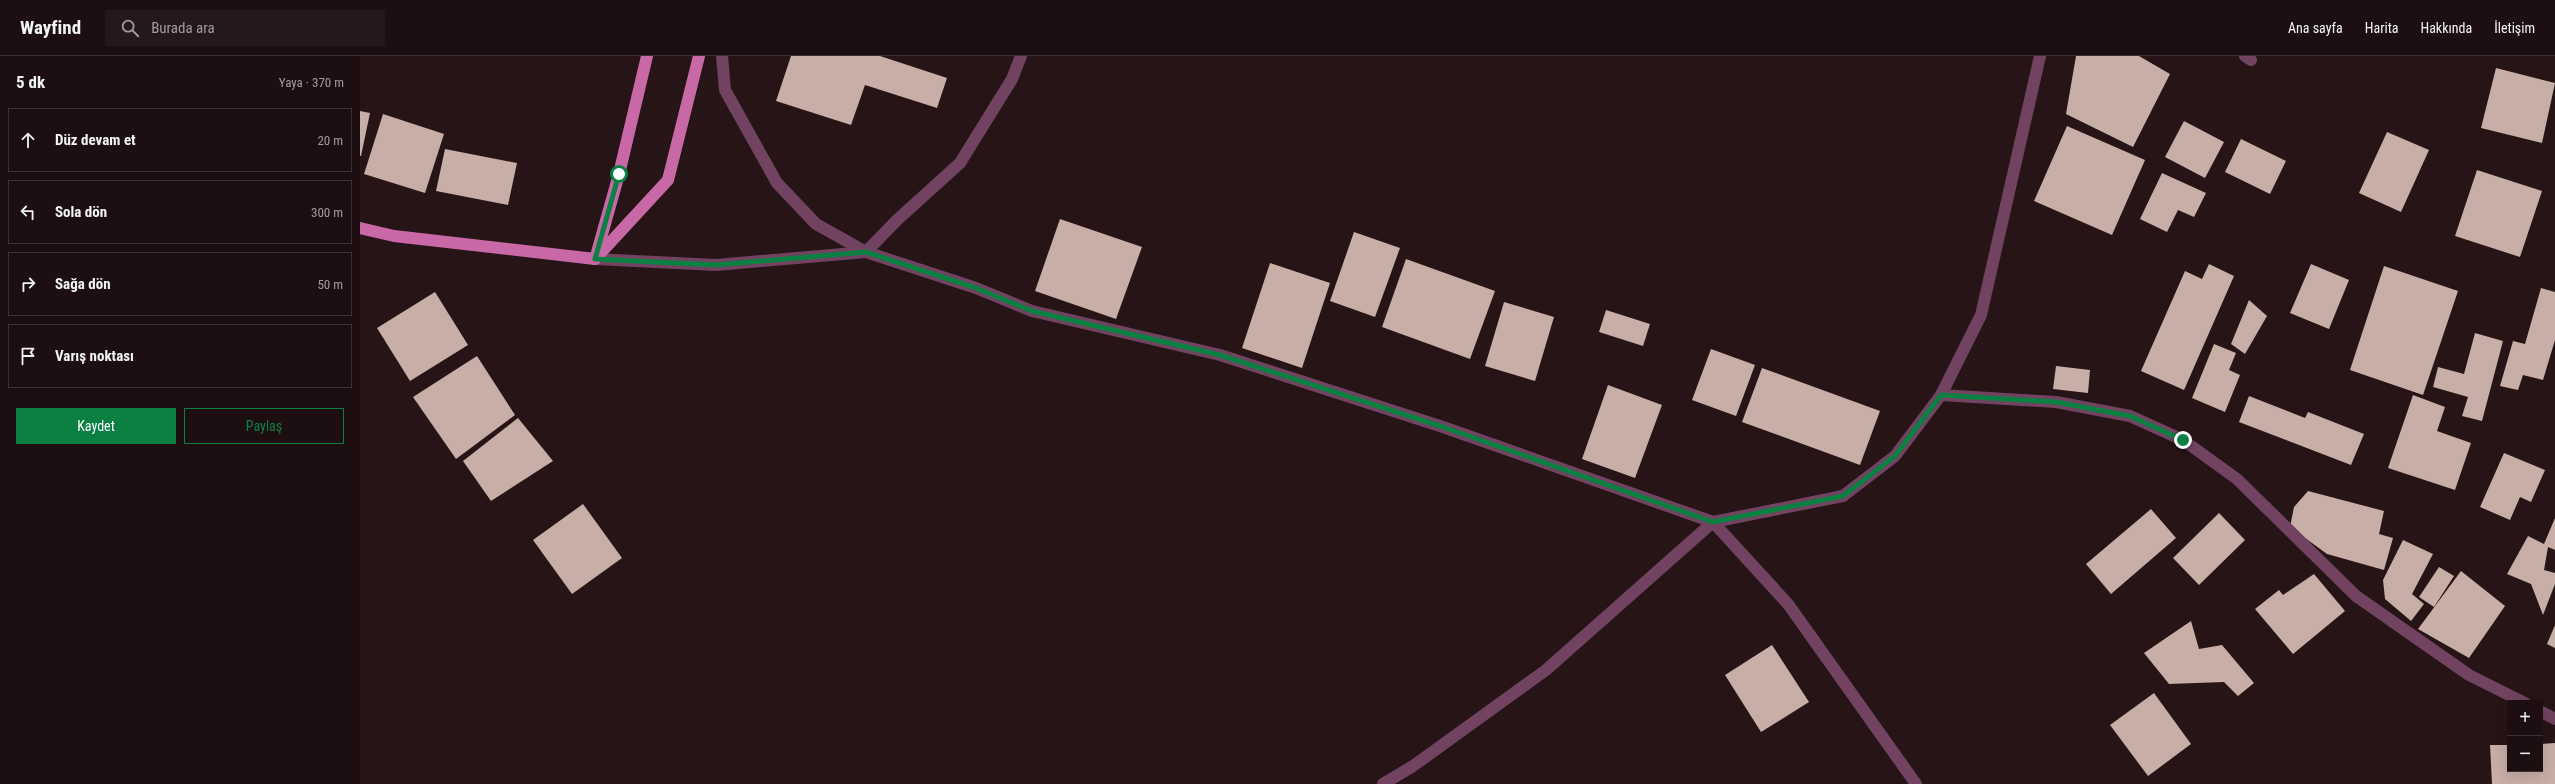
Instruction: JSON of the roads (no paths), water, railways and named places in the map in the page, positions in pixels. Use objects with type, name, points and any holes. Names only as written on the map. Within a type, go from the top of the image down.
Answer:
[{"type":"main road","points":[[595,259],[619,174],[646,56]]},
{"type":"main road","points":[[595,259],[668,180],[699,56]]},
{"type":"main road","points":[[360,228],[394,236],[595,259]]},
{"type":"street","points":[[722,56],[725,90],[777,184],[816,224],[866,252],[968,285],[1032,311],[1220,355],[1443,427],[1713,522],[1788,604],[1916,784]]},
{"type":"street","points":[[595,259],[716,265],[866,252],[897,220],[960,163],[1012,79],[1021,56]]},
{"type":"street","points":[[1384,784],[1413,766],[1546,670],[1713,522],[1843,496],[1895,456],[1941,395],[1981,316],[2040,56]]},
{"type":"street","points":[[1941,395],[2056,402],[2130,416],[2183,440],[2237,479],[2356,596],[2469,675],[2519,700]]},
{"type":"street","points":[[2543,713],[2555,719]]}]
